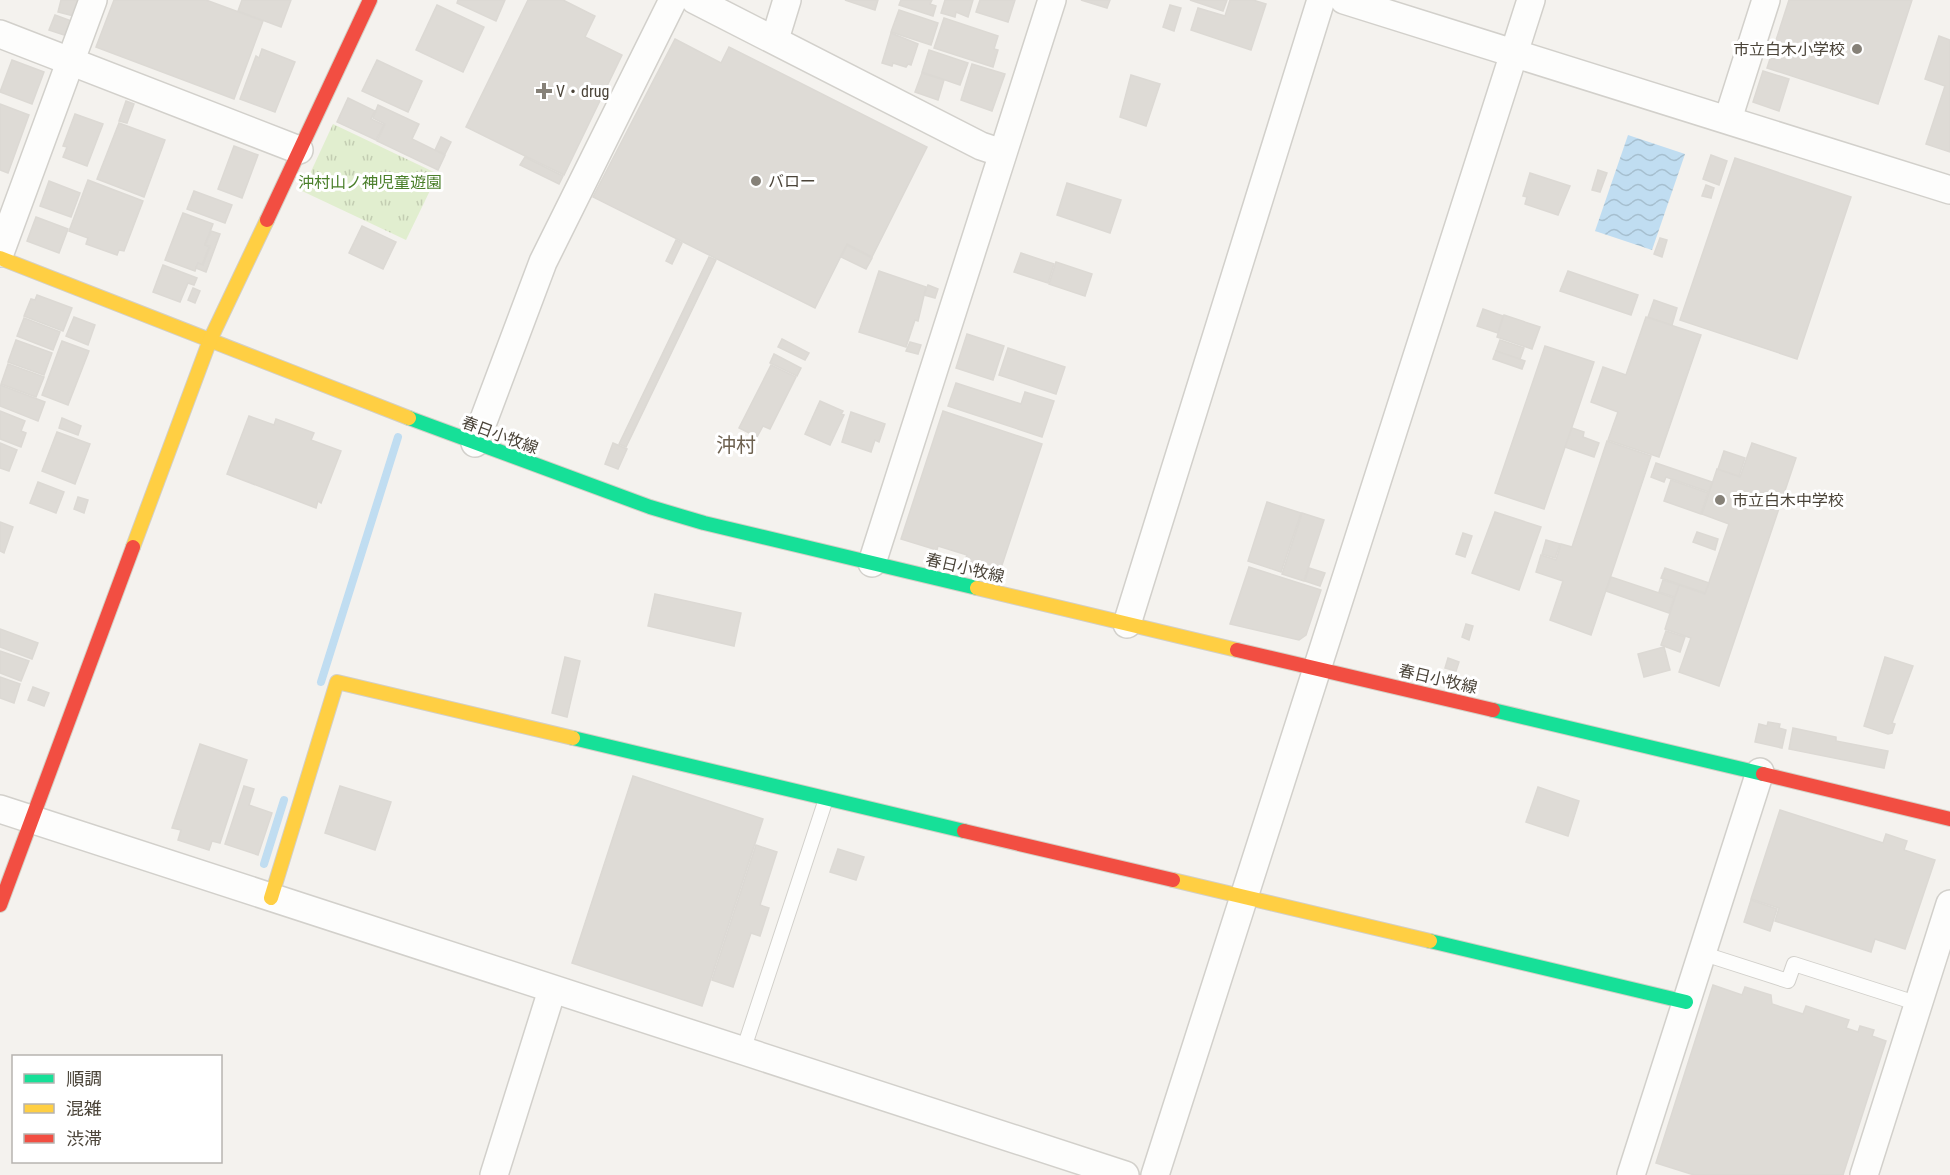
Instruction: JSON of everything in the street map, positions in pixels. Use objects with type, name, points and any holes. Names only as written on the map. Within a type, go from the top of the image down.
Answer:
[{"type":"street","points":[[0,253],[93,0]]},
{"type":"street","points":[[0,905],[210,340],[370,0]]},
{"type":"street","points":[[476,443],[543,262],[673,0]]},
{"type":"street","points":[[695,0],[981,146],[1002,153]]},
{"type":"street","points":[[775,39],[787,0]]},
{"type":"street","points":[[872,563],[1052,0]]},
{"type":"street","points":[[1127,624],[1321,0]]},
{"type":"street","points":[[1344,0],[1728,118],[1950,190]]},
{"type":"street","points":[[1155,1175],[1531,0]]},
{"type":"street","points":[[1728,118],[1766,0]]},
{"type":"street","points":[[0,34],[299,150]]},
{"type":"street","name":"春日小牧線","points":[[0,258],[476,443],[650,507],[704,523],[1760,772],[1950,819]]},
{"type":"street","points":[[271,898],[337,682],[1686,1002]]},
{"type":"street","points":[[1631,1175],[1760,772]]},
{"type":"street","points":[[0,809],[1125,1175]]},
{"type":"street","points":[[1864,1175],[1950,904]]},
{"type":"street","points":[[494,1175],[552,990]]},
{"type":"lane","points":[[743,1051],[826,799]]},
{"type":"lane","points":[[1701,953],[1788,981],[1794,964],[1919,1004]]},
{"type":"green space","name":"沖村山ノ神児童遊園","points":[[333,124],[438,174],[406,240],[302,191]]},
{"type":"water","points":[[1628,135],[1685,154],[1652,250],[1595,231]]},
{"type":"building","points":[[61,0],[80,0],[74,16],[58,12]]},
{"type":"building","points":[[114,0],[206,0],[263,21],[234,99],[96,47]]},
{"type":"building","points":[[242,0],[291,0],[281,27],[238,11]]},
{"type":"building","points":[[458,0],[505,0],[496,21],[457,3]]},
{"type":"building","name":"V・drug","points":[[528,0],[563,0],[595,16],[585,37],[622,55],[564,175],[466,127]]},
{"type":"building","points":[[845,0],[878,0],[875,10]]},
{"type":"building","points":[[901,0],[932,0],[930,4],[936,6],[933,16],[899,5]]},
{"type":"building","points":[[945,0],[973,0],[968,17],[956,12],[955,17],[941,13]]},
{"type":"building","points":[[980,0],[1015,0],[1008,22],[976,12]]},
{"type":"building","points":[[1081,0],[1110,0],[1107,8]]},
{"type":"building","points":[[1190,0],[1227,0],[1223,11]]},
{"type":"building","points":[[1230,0],[1253,0],[1266,4],[1251,50],[1191,30],[1198,8],[1225,16]]},
{"type":"building","points":[[1789,0],[1912,0],[1878,104],[1767,68]]},
{"type":"building","points":[[437,5],[484,27],[463,72],[416,50]]},
{"type":"building","points":[[1170,5],[1181,8],[1174,31],[1163,27]]},
{"type":"building","points":[[899,10],[938,23],[931,45],[891,32]]},
{"type":"building","points":[[55,15],[74,22],[71,33],[64,35],[49,30]]},
{"type":"building","points":[[944,18],[998,36],[994,49],[998,50],[993,67],[934,48]]},
{"type":"building","points":[[891,33],[918,44],[911,65],[908,64],[906,67],[893,63],[892,66],[882,63]]},
{"type":"building","points":[[1939,36],[1950,40],[1950,152],[1926,144],[1945,86],[1925,79]]},
{"type":"building","name":"バロー","points":[[675,39],[721,63],[729,47],[927,147],[872,257],[847,244],[815,308],[593,197]]},
{"type":"building","points":[[262,49],[295,62],[275,112],[240,99],[256,56],[259,58]]},
{"type":"building","points":[[929,50],[968,63],[960,85],[922,72]]},
{"type":"building","points":[[12,60],[44,72],[32,104],[0,92]]},
{"type":"building","points":[[377,60],[422,81],[408,112],[362,91]]},
{"type":"building","points":[[972,64],[1005,74],[992,111],[961,100]]},
{"type":"building","points":[[1763,71],[1789,79],[1779,111],[1753,102]]},
{"type":"building","points":[[922,73],[944,80],[938,100],[915,92]]},
{"type":"building","points":[[1131,75],[1160,84],[1146,126],[1120,117]]},
{"type":"building","points":[[348,98],[375,111],[371,119],[384,125],[376,140],[337,122]]},
{"type":"building","points":[[126,101],[134,104],[127,123],[119,121]]},
{"type":"building","points":[[0,104],[29,115],[8,173],[0,170]]},
{"type":"building","points":[[378,105],[419,124],[412,139],[445,155],[438,170],[377,141],[385,124],[373,118]]},
{"type":"building","points":[[75,114],[103,124],[87,166],[63,157],[67,147],[63,146]]},
{"type":"building","points":[[119,123],[165,140],[144,197],[97,179]]},
{"type":"building","points":[[441,137],[451,142],[445,154],[435,150]]},
{"type":"building","points":[[234,146],[258,155],[242,198],[218,189]]},
{"type":"building","points":[[1711,155],[1727,161],[1719,185],[1703,179]]},
{"type":"building","points":[[525,157],[563,176],[559,184],[520,165]]},
{"type":"building","points":[[1735,158],[1851,197],[1797,359],[1680,320]]},
{"type":"building","points":[[1598,170],[1607,173],[1600,192],[1592,190]]},
{"type":"building","points":[[1530,173],[1570,186],[1558,215],[1525,204],[1527,197],[1523,196]]},
{"type":"building","points":[[88,180],[143,201],[124,251],[119,250],[117,255],[86,244],[88,238],[69,231]]},
{"type":"building","points":[[49,181],[80,193],[71,217],[40,206]]},
{"type":"building","points":[[1067,183],[1121,200],[1110,233],[1057,215]]},
{"type":"building","points":[[1706,185],[1714,188],[1711,198],[1702,196]]},
{"type":"building","points":[[194,191],[232,205],[225,223],[187,209]]},
{"type":"building","points":[[183,213],[213,224],[205,245],[209,247],[202,265],[198,263],[195,271],[165,260]]},
{"type":"building","points":[[36,217],[68,229],[59,253],[27,241]]},
{"type":"building","points":[[362,226],[396,242],[383,269],[349,253]]},
{"type":"building","points":[[211,231],[220,234],[206,272],[196,268],[198,263],[203,265],[210,246],[205,245]]},
{"type":"building","points":[[1660,238],[1667,240],[1662,257],[1654,254]]},
{"type":"building","points":[[676,240],[682,243],[672,264],[666,261]]},
{"type":"building","points":[[847,245],[872,258],[866,269],[841,257]]},
{"type":"building","points":[[1021,253],[1054,264],[1048,283],[1014,272]]},
{"type":"building","points":[[709,257],[716,260],[626,447],[619,444]]},
{"type":"building","points":[[1056,262],[1092,274],[1085,296],[1049,284]]},
{"type":"building","points":[[163,265],[197,278],[194,285],[188,283],[180,302],[153,292]]},
{"type":"building","points":[[879,271],[926,287],[918,321],[915,320],[906,347],[859,332]]},
{"type":"building","points":[[1568,271],[1638,295],[1631,315],[1560,291]]},
{"type":"building","points":[[928,285],[938,289],[935,298],[924,295]]},
{"type":"building","points":[[193,288],[200,291],[195,303],[188,300]]},
{"type":"building","points":[[37,295],[72,308],[63,331],[24,316],[31,299],[35,300]]},
{"type":"building","points":[[1654,300],[1677,308],[1672,325],[1648,317]]},
{"type":"building","points":[[1483,309],[1503,316],[1498,333],[1477,326]]},
{"type":"building","points":[[1504,315],[1540,327],[1532,349],[1497,337]]},
{"type":"building","points":[[74,317],[95,325],[88,345],[66,336]]},
{"type":"building","points":[[1646,317],[1701,335],[1659,457],[1608,440],[1618,412],[1591,402],[1603,367],[1626,375]]},
{"type":"building","points":[[24,318],[60,332],[53,350],[17,336]]},
{"type":"building","points":[[967,334],[1004,346],[993,380],[956,368]]},
{"type":"building","points":[[782,339],[809,353],[805,360],[778,347]]},
{"type":"building","points":[[16,340],[52,353],[44,375],[8,362]]},
{"type":"building","points":[[1500,340],[1524,348],[1520,359],[1496,351]]},
{"type":"building","points":[[62,341],[89,351],[68,405],[42,395]]},
{"type":"building","points":[[910,342],[921,345],[918,354],[906,351]]},
{"type":"building","points":[[1545,346],[1594,362],[1544,509],[1495,493]]},
{"type":"building","points":[[1008,348],[1065,367],[1056,394],[999,375]]},
{"type":"building","points":[[1496,351],[1525,361],[1522,369],[1493,359]]},
{"type":"building","points":[[774,354],[801,368],[797,376],[770,363]]},
{"type":"building","points":[[8,364],[44,377],[36,397],[1,384]]},
{"type":"building","points":[[771,365],[796,377],[770,429],[763,426],[757,437],[739,428]]},
{"type":"building","points":[[956,383],[1021,404],[1025,392],[1054,401],[1042,437],[948,406]]},
{"type":"building","points":[[0,385],[45,402],[38,421],[0,406]]},
{"type":"building","points":[[820,401],[843,411],[841,414],[844,415],[830,445],[805,434]]},
{"type":"building","points":[[0,411],[25,421],[21,431],[26,433],[21,447],[0,439]]},
{"type":"building","points":[[943,411],[1042,444],[1000,571],[965,560],[967,555],[938,546],[937,550],[901,539]]},
{"type":"building","points":[[851,412],[885,424],[879,442],[875,440],[871,452],[842,442]]},
{"type":"building","points":[[249,416],[274,425],[276,419],[314,433],[311,440],[341,451],[321,503],[318,501],[316,508],[227,474]]},
{"type":"building","points":[[62,418],[81,426],[78,435],[59,428]]},
{"type":"building","points":[[1572,428],[1584,432],[1583,437],[1599,443],[1594,457],[1565,447]]},
{"type":"building","points":[[57,432],[90,444],[75,484],[42,471]]},
{"type":"building","points":[[1607,441],[1651,456],[1591,635],[1550,620],[1563,581],[1536,572],[1541,555],[1556,560],[1561,544],[1572,547]]},
{"type":"building","points":[[0,443],[17,450],[9,471],[0,468]]},
{"type":"building","points":[[613,443],[627,449],[618,469],[605,464]]},
{"type":"building","points":[[1752,443],[1796,458],[1719,686],[1679,672],[1691,638],[1665,629],[1679,585],[1705,594],[1729,524],[1702,514],[1717,469],[1740,477]]},
{"type":"building","points":[[1724,451],[1745,458],[1739,476],[1718,469]]},
{"type":"building","points":[[1656,463],[1712,482],[1709,492],[1666,477],[1664,482],[1651,477]]},
{"type":"building","points":[[1671,480],[1708,493],[1701,514],[1664,501]]},
{"type":"building","points":[[38,482],[64,492],[56,513],[30,503]]},
{"type":"building","points":[[78,497],[88,500],[84,513],[74,509]]},
{"type":"building","points":[[1267,502],[1301,513],[1281,572],[1248,561]]},
{"type":"building","points":[[1495,512],[1541,527],[1519,590],[1472,573]]},
{"type":"building","points":[[1302,513],[1324,520],[1304,581],[1282,574]]},
{"type":"building","points":[[0,522],[13,527],[4,553],[0,551]]},
{"type":"building","points":[[1697,532],[1718,539],[1715,550],[1693,542]]},
{"type":"building","points":[[1463,533],[1472,536],[1465,557],[1456,554]]},
{"type":"building","points":[[1546,540],[1560,544],[1555,558],[1542,554]]},
{"type":"building","points":[[1249,567],[1321,590],[1306,635],[1299,640],[1230,624]]},
{"type":"building","points":[[1309,568],[1325,573],[1320,586],[1305,581]]},
{"type":"building","points":[[1665,568],[1709,583],[1705,593],[1661,578]]},
{"type":"building","points":[[1611,577],[1674,598],[1669,613],[1606,591]]},
{"type":"building","points":[[1663,580],[1679,585],[1675,597],[1659,592]]},
{"type":"building","points":[[655,594],[741,613],[734,646],[648,626]]},
{"type":"building","points":[[1466,624],[1473,626],[1469,640],[1462,637]]},
{"type":"building","points":[[0,629],[38,643],[32,659],[0,647]]},
{"type":"building","points":[[1666,631],[1685,637],[1680,652],[1661,645]]},
{"type":"building","points":[[1664,647],[1670,670],[1644,677],[1638,654]]},
{"type":"building","points":[[0,651],[29,661],[21,681],[0,673]]},
{"type":"building","points":[[565,657],[580,661],[567,717],[552,713]]},
{"type":"building","points":[[1885,657],[1913,666],[1892,723],[1895,724],[1892,733],[1888,734],[1864,726]]},
{"type":"building","points":[[1448,658],[1459,662],[1456,671],[1445,668]]},
{"type":"building","points":[[0,677],[20,684],[14,703],[0,698]]},
{"type":"building","points":[[33,687],[49,693],[44,706],[28,700]]},
{"type":"building","points":[[1768,722],[1780,724],[1779,728],[1786,730],[1782,748],[1755,742],[1759,724],[1767,726]]},
{"type":"building","points":[[1793,728],[1836,737],[1836,741],[1888,751],[1884,768],[1789,749]]},
{"type":"building","points":[[200,744],[247,760],[220,843],[212,841],[209,850],[178,840],[181,830],[172,828]]},
{"type":"building","points":[[633,776],[763,819],[702,1006],[572,963]]},
{"type":"building","points":[[244,786],[254,789],[249,805],[272,813],[258,855],[225,844]]},
{"type":"building","points":[[340,786],[391,802],[375,850],[325,833]]},
{"type":"building","points":[[1538,787],[1579,801],[1568,836],[1526,822]]},
{"type":"building","points":[[1780,810],[1883,843],[1886,834],[1907,841],[1904,850],[1935,860],[1905,949],[1875,939],[1871,952],[1775,921],[1779,908],[1751,899]]},
{"type":"building","points":[[756,845],[777,852],[760,905],[769,908],[760,936],[751,933],[733,987],[712,980]]},
{"type":"building","points":[[838,849],[864,857],[856,880],[830,872]]},
{"type":"building","points":[[1751,900],[1777,909],[1770,931],[1744,922]]},
{"type":"building","points":[[1713,985],[1742,995],[1745,987],[1771,995],[1772,1004],[1803,1014],[1806,1006],[1849,1020],[1846,1028],[1858,1032],[1860,1026],[1874,1030],[1872,1036],[1886,1041],[1843,1175],[1694,1175],[1656,1163]]},
{"type":"waterway","points":[[321,682],[398,437]]},
{"type":"waterway","points":[[264,864],[284,800]]},
{"type":"traffic: fast","points":[[409,418],[650,507],[704,523],[977,588]]},
{"type":"traffic: fast","points":[[1493,710],[1763,774]]},
{"type":"traffic: fast","points":[[573,738],[964,831]]},
{"type":"traffic: fast","points":[[1430,941],[1686,1002]]},
{"type":"traffic: slow","points":[[133,547],[210,340],[267,220]]},
{"type":"traffic: slow","points":[[0,258],[409,418]]},
{"type":"traffic: slow","points":[[977,588],[1237,650]]},
{"type":"traffic: slow","points":[[271,898],[337,682],[573,738]]},
{"type":"traffic: slow","points":[[1173,880],[1430,941]]},
{"type":"traffic: jam","points":[[267,220],[370,0]]},
{"type":"traffic: jam","points":[[0,905],[133,547]]},
{"type":"traffic: jam","points":[[1237,650],[1493,710]]},
{"type":"traffic: jam","points":[[1763,774],[1950,819]]},
{"type":"traffic: jam","points":[[964,831],[1173,880]]},
{"type":"place","name":"市立白木小学校","points":[[1857,49]]},
{"type":"place","name":"V・drug","points":[[544,91]]},
{"type":"place","name":"バロー","points":[[756,181]]},
{"type":"place","name":"市立白木中学校","points":[[1720,500]]},
{"type":"district","name":"沖村","points":[[736,445]]}]
